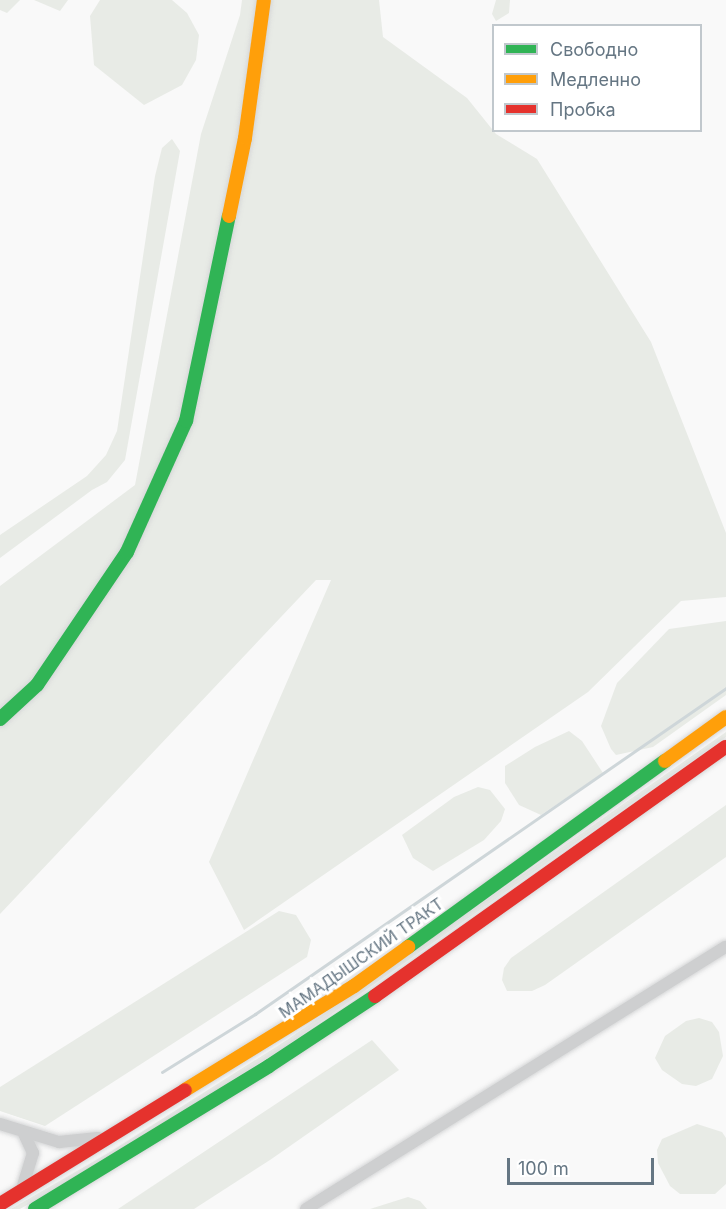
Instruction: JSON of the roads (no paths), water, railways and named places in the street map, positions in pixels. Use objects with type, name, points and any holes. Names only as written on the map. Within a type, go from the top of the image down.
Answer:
[{"type":"main road","points":[[0,718],[36,685],[127,552],[186,421],[245,138],[264,0]]},
{"type":"main road","name":"МАМАДЫШСКИЙ ТРАКТ","points":[[0,1204],[117,1135],[354,986],[726,717]]},
{"type":"main road","points":[[36,1209],[269,1066],[397,981],[726,747]]},
{"type":"street","points":[[306,1209],[726,947]]},
{"type":"street","points":[[0,1124],[24,1134],[59,1142],[78,1142],[117,1135]]},
{"type":"street","points":[[20,1193],[33,1153],[24,1134]]},
{"type":"street","points":[[51,1209],[71,1189]]},
{"type":"waterway","points":[[162,1072],[255,1014],[726,688]]}]
